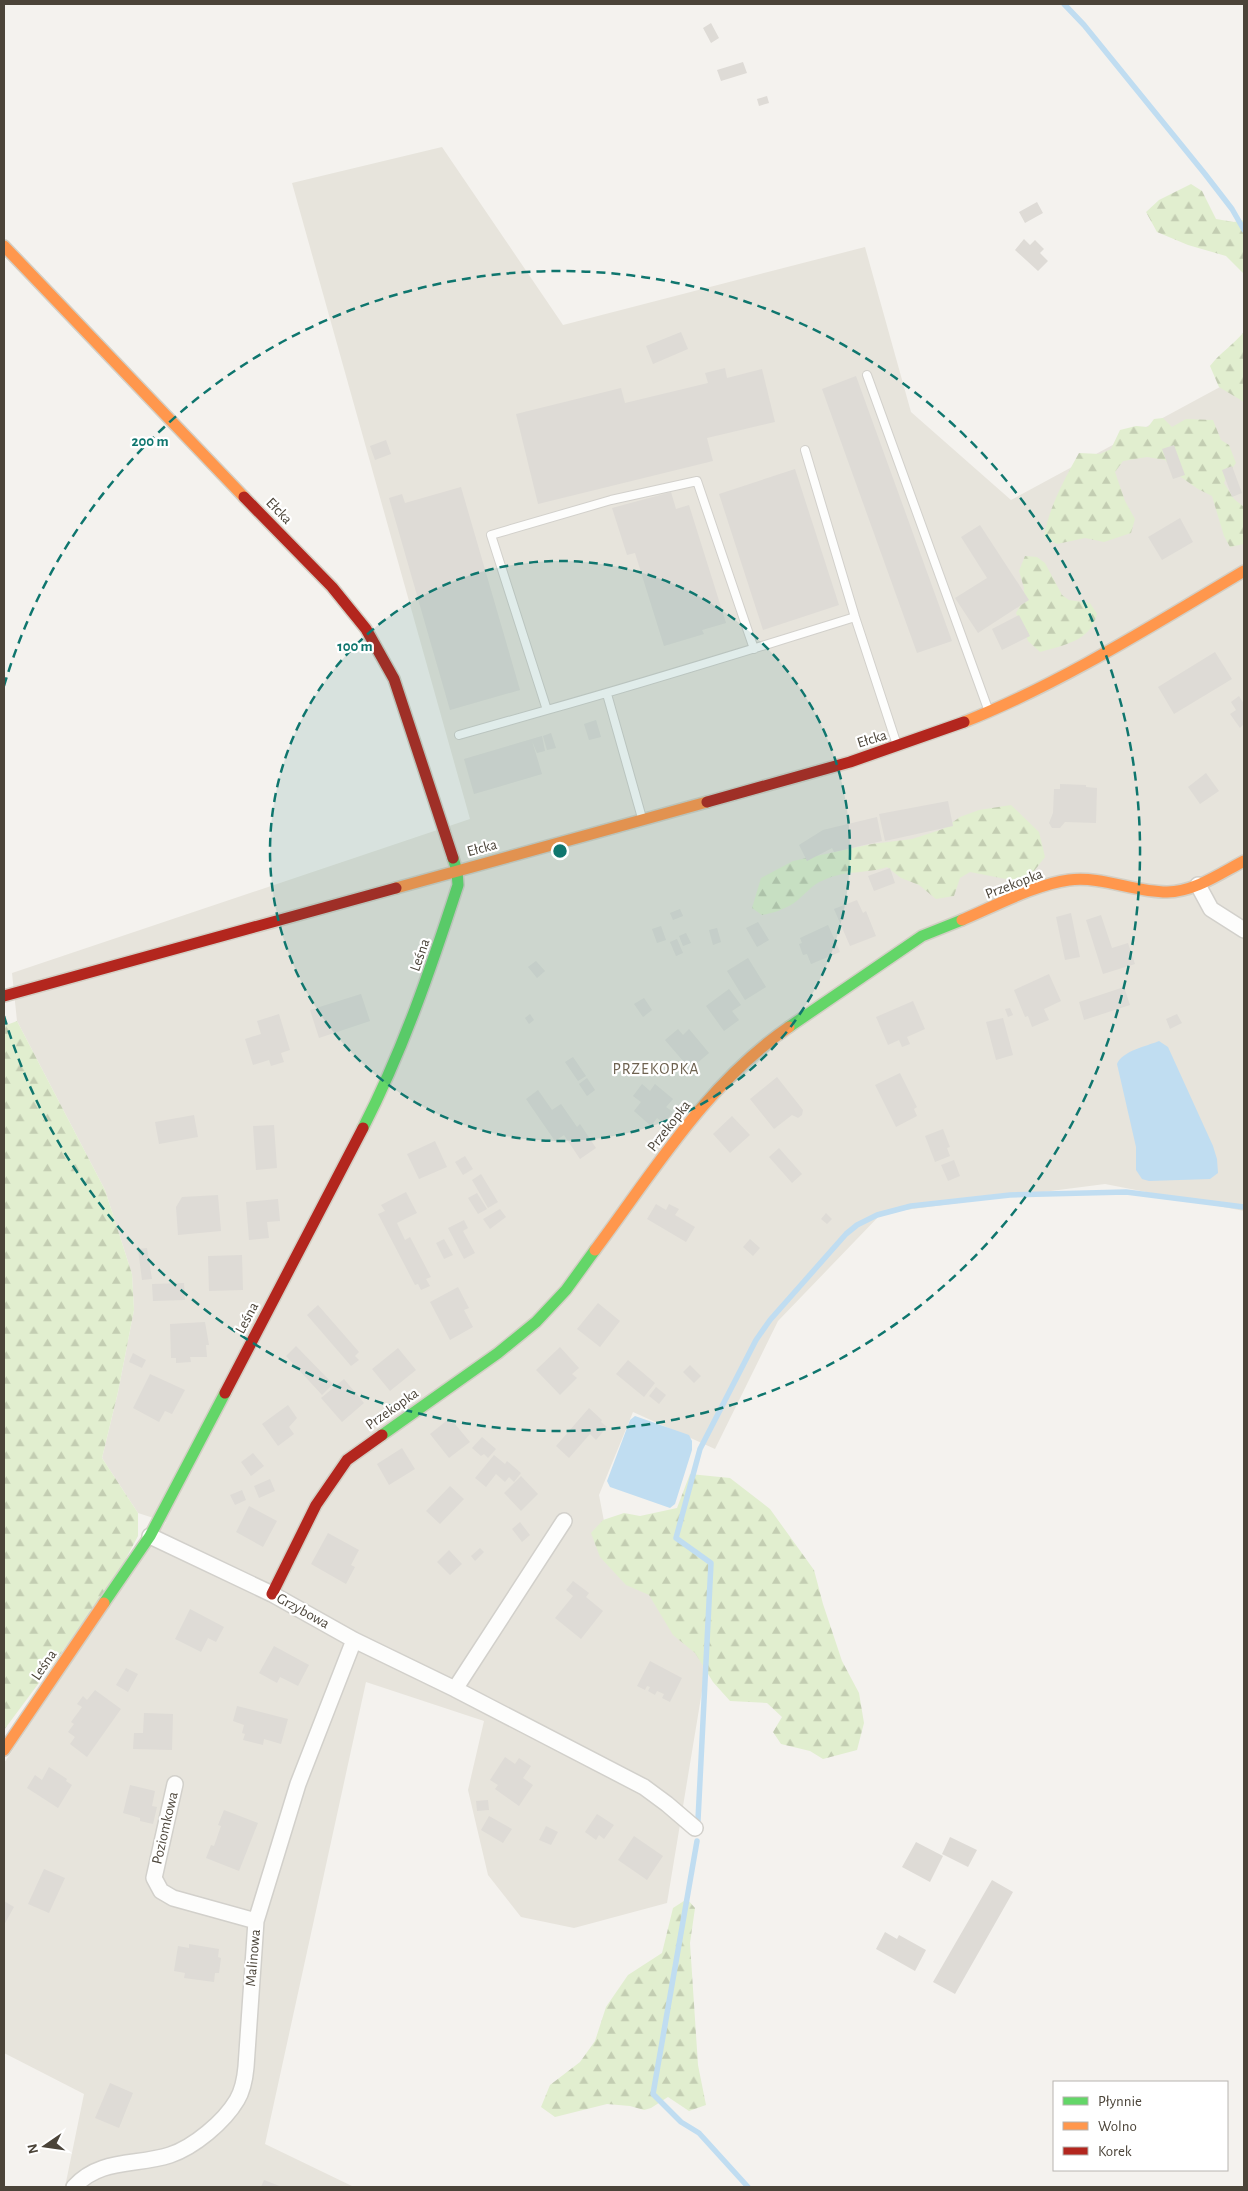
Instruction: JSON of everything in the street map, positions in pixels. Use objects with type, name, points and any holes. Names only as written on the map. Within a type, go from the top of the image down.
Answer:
[{"type":"street","name":"Ełcka","points":[[4,246],[114,363],[332,587],[366,629],[394,679],[457,871],[826,769],[898,747],[989,711],[1097,656],[1244,571]]},
{"type":"street","name":"Przekopka","points":[[272,1594],[316,1505],[347,1460],[498,1353],[536,1322],[566,1290],[693,1118],[715,1092],[769,1041],[922,936],[1044,886],[1068,880],[1094,879],[1154,891],[1169,892],[1198,885],[1244,861]]},
{"type":"street","points":[[4,996],[457,871]]},
{"type":"street","name":"Leśna","points":[[4,1750],[150,1536],[370,1116],[403,1041],[431,969],[458,885],[457,871]]},
{"type":"street","points":[[1198,885],[1211,909],[1244,930]]},
{"type":"street","points":[[455,1688],[564,1520]]},
{"type":"street","name":"Grzybowa","points":[[150,1536],[272,1594],[354,1640],[455,1688],[644,1787],[695,1828]]},
{"type":"street","name":"Malinowa","points":[[74,2187],[83,2177],[98,2170],[119,2163],[170,2156],[192,2145],[211,2130],[237,2100],[243,2086],[246,2067],[256,1921],[298,1784],[354,1640]]},
{"type":"street","name":"Poziomkowa","points":[[175,1784],[154,1878],[161,1891],[173,1898],[256,1921]]},
{"type":"lane","points":[[867,375],[989,711]]},
{"type":"lane","points":[[805,450],[855,617],[898,747]]},
{"type":"lane","points":[[547,710],[491,535],[611,500],[697,480],[754,649]]},
{"type":"lane","points":[[459,735],[607,694],[855,617]]},
{"type":"lane","points":[[607,694],[643,820]]},
{"type":"shaded area","points":[[442,147],[563,325],[865,247],[911,412],[1011,500],[1244,374],[1244,1211],[1105,1184],[882,1213],[778,1321],[715,1449],[633,1412],[599,1495],[608,1542],[706,1667],[667,1903],[574,1928],[521,1917],[488,1875],[468,1790],[484,1721],[366,1682],[265,2144],[354,2187],[65,2187],[84,2094],[4,2053],[4,1763],[166,1522],[138,1513],[102,1458],[118,1392],[134,1310],[132,1274],[105,1190],[17,1021],[12,973],[470,819],[292,183]]},
{"type":"green space","points":[[1191,184],[1202,191],[1216,219],[1234,222],[1244,220],[1244,274],[1226,256],[1188,245],[1157,232],[1146,212],[1159,200]]},
{"type":"green space","points":[[1244,332],[1244,402],[1219,387],[1210,366]]},
{"type":"green space","points":[[1163,418],[1172,427],[1186,419],[1213,420],[1221,440],[1229,445],[1236,463],[1224,483],[1234,499],[1244,507],[1244,544],[1230,547],[1224,536],[1212,496],[1178,475],[1165,460],[1147,457],[1123,461],[1115,472],[1125,501],[1135,519],[1131,533],[1104,542],[1085,538],[1057,544],[1044,537],[1053,504],[1079,453],[1100,454],[1111,449],[1120,430],[1136,426],[1148,427],[1154,419]]},
{"type":"green space","points":[[1025,556],[1037,557],[1045,563],[1062,595],[1069,600],[1090,603],[1097,614],[1094,623],[1083,636],[1067,644],[1040,652],[1028,641],[1016,613],[1023,601],[1024,588],[1019,571]]},
{"type":"green space","points":[[1011,805],[1039,832],[1045,857],[1031,875],[1011,880],[970,872],[960,878],[954,896],[936,899],[919,885],[901,878],[887,867],[840,875],[824,880],[812,887],[794,903],[774,912],[762,915],[752,908],[761,878],[793,861],[872,844],[912,839],[943,829],[960,817],[979,810]]},
{"type":"green space","points":[[17,1021],[105,1190],[132,1274],[134,1310],[118,1392],[102,1458],[138,1513],[138,1536],[113,1583],[4,1730],[4,1026]]},
{"type":"green space","points":[[690,1474],[730,1478],[770,1509],[814,1570],[842,1661],[859,1693],[864,1723],[857,1750],[823,1759],[810,1751],[781,1744],[773,1732],[782,1717],[767,1703],[730,1701],[713,1682],[695,1653],[673,1635],[649,1595],[626,1585],[600,1557],[591,1533],[603,1520],[624,1513],[640,1516],[677,1508]]},
{"type":"green space","points":[[687,1899],[695,1908],[690,1943],[698,2065],[706,2105],[689,2111],[668,2097],[651,2108],[644,2110],[630,2106],[607,2104],[555,2117],[541,2107],[550,2085],[580,2062],[595,2041],[606,2007],[628,1975],[662,1953],[673,1908]]},
{"type":"water","points":[[1159,1041],[1168,1047],[1213,1146],[1217,1159],[1218,1173],[1210,1179],[1149,1181],[1142,1179],[1136,1170],[1136,1147],[1117,1064],[1129,1052]]},
{"type":"water","points":[[635,1416],[689,1435],[692,1441],[692,1450],[675,1504],[670,1508],[610,1487],[607,1481],[630,1420]]},
{"type":"building","points":[[711,23],[719,38],[711,43],[703,28]]},
{"type":"building","points":[[743,62],[747,73],[721,81],[717,70]]},
{"type":"building","points":[[767,96],[769,103],[759,106],[757,99]]},
{"type":"building","points":[[1037,202],[1043,213],[1025,223],[1019,212]]},
{"type":"building","points":[[1024,239],[1030,245],[1035,240],[1044,249],[1040,253],[1048,261],[1038,271],[1015,250]]},
{"type":"building","points":[[681,332],[688,349],[653,364],[646,346]]},
{"type":"building","points":[[725,368],[727,378],[762,369],[775,422],[707,438],[713,461],[538,504],[516,414],[621,388],[625,403],[708,383],[705,373]]},
{"type":"building","points":[[856,376],[952,641],[917,653],[822,389]]},
{"type":"building","points":[[386,440],[391,454],[375,460],[370,446]]},
{"type":"building","points":[[1174,445],[1185,475],[1173,479],[1162,449]]},
{"type":"building","points":[[1232,466],[1242,493],[1232,497],[1222,470]]},
{"type":"building","points":[[795,469],[839,605],[763,630],[719,494]]},
{"type":"building","points":[[461,487],[520,690],[450,710],[389,498],[402,494],[405,503]]},
{"type":"building","points":[[671,492],[676,509],[689,505],[726,623],[702,630],[704,634],[664,646],[635,553],[627,555],[612,508]]},
{"type":"building","points":[[1180,518],[1193,542],[1162,560],[1148,537]]},
{"type":"building","points":[[980,525],[1029,600],[978,633],[955,598],[987,578],[961,537]]},
{"type":"building","points":[[1019,615],[1030,636],[1002,650],[992,629]]},
{"type":"building","points":[[1215,652],[1232,679],[1174,714],[1158,687]]},
{"type":"building","points":[[1239,696],[1244,704],[1244,724],[1240,728],[1230,714],[1236,710],[1231,702]]},
{"type":"building","points":[[596,720],[601,737],[589,740],[584,724]]},
{"type":"building","points":[[551,733],[556,748],[547,750],[543,736]]},
{"type":"building","points":[[542,736],[545,751],[537,753],[532,741],[542,774],[474,794],[464,759]]},
{"type":"building","points":[[1206,773],[1219,791],[1200,804],[1188,787]]},
{"type":"building","points":[[1060,784],[1086,785],[1086,787],[1097,788],[1096,823],[1065,822],[1060,828],[1052,828],[1049,823],[1053,813],[1054,789],[1060,789]]},
{"type":"building","points":[[948,801],[953,826],[885,841],[879,814]]},
{"type":"building","points":[[877,817],[882,841],[834,852],[832,848],[807,861],[799,845],[823,830]]},
{"type":"building","points":[[890,868],[895,883],[874,891],[868,876]]},
{"type":"building","points":[[857,900],[863,913],[866,911],[876,936],[850,946],[834,909]]},
{"type":"building","points":[[680,909],[683,916],[673,920],[670,913]]},
{"type":"building","points":[[1071,913],[1080,957],[1065,960],[1056,917]]},
{"type":"building","points":[[1101,915],[1112,948],[1128,943],[1135,964],[1103,974],[1086,920]]},
{"type":"building","points":[[758,922],[769,940],[757,947],[746,928]]},
{"type":"building","points":[[828,925],[840,952],[811,964],[807,954],[803,955],[799,944],[802,943],[800,938]]},
{"type":"building","points":[[661,926],[666,940],[657,943],[652,929]]},
{"type":"building","points":[[717,928],[721,942],[713,945],[709,930]]},
{"type":"building","points":[[686,933],[691,943],[683,946],[679,936]]},
{"type":"building","points":[[677,939],[683,953],[676,956],[670,942]]},
{"type":"building","points":[[748,958],[766,987],[745,1000],[727,971]]},
{"type":"building","points":[[536,961],[545,971],[537,978],[528,967]]},
{"type":"building","points":[[1049,974],[1061,1001],[1044,1009],[1049,1020],[1032,1027],[1028,1016],[1025,1017],[1014,990]]},
{"type":"building","points":[[1124,987],[1130,1005],[1084,1020],[1079,1002]]},
{"type":"building","points":[[729,989],[741,1005],[732,1011],[739,1020],[724,1031],[706,1006]]},
{"type":"building","points":[[361,994],[370,1021],[319,1038],[310,1010]]},
{"type":"building","points":[[644,998],[652,1010],[643,1017],[634,1004]]},
{"type":"building","points":[[913,1001],[925,1029],[907,1037],[910,1044],[902,1047],[899,1040],[888,1045],[876,1017]]},
{"type":"building","points":[[1010,1008],[1013,1015],[1008,1017],[1005,1009]]},
{"type":"building","points":[[279,1014],[290,1050],[281,1053],[284,1062],[271,1066],[269,1060],[253,1065],[245,1039],[261,1034],[257,1021]]},
{"type":"building","points":[[530,1014],[534,1020],[529,1024],[525,1018]]},
{"type":"building","points":[[1177,1014],[1182,1023],[1170,1029],[1166,1019]]},
{"type":"building","points":[[1003,1018],[1013,1055],[996,1060],[986,1022]]},
{"type":"building","points":[[678,1029],[683,1035],[689,1029],[709,1053],[690,1069],[665,1040]]},
{"type":"building","points":[[573,1057],[586,1076],[578,1081],[565,1062]]},
{"type":"building","points":[[900,1073],[917,1107],[914,1109],[917,1116],[896,1127],[875,1085]]},
{"type":"building","points":[[777,1077],[803,1110],[802,1115],[798,1118],[792,1115],[774,1129],[750,1099]]},
{"type":"building","points":[[587,1078],[595,1090],[587,1096],[579,1084]]},
{"type":"building","points":[[642,1084],[650,1091],[655,1084],[673,1099],[666,1107],[673,1112],[664,1123],[657,1118],[651,1126],[634,1111],[641,1102],[633,1096]]},
{"type":"building","points":[[538,1090],[552,1110],[561,1104],[577,1127],[580,1124],[596,1148],[580,1159],[564,1135],[555,1141],[526,1099]]},
{"type":"building","points":[[194,1115],[198,1137],[159,1144],[155,1122]]},
{"type":"building","points":[[732,1116],[750,1135],[730,1153],[713,1134]]},
{"type":"building","points":[[274,1125],[277,1168],[256,1170],[253,1126]]},
{"type":"building","points":[[943,1129],[950,1147],[947,1148],[950,1156],[935,1162],[925,1136]]},
{"type":"building","points":[[435,1141],[447,1167],[419,1179],[407,1154]]},
{"type":"building","points":[[779,1148],[802,1174],[792,1183],[769,1157]]},
{"type":"building","points":[[465,1156],[473,1169],[463,1175],[455,1162]]},
{"type":"building","points":[[954,1160],[960,1176],[948,1181],[941,1165]]},
{"type":"building","points":[[481,1174],[498,1202],[488,1208],[472,1180]]},
{"type":"building","points":[[406,1192],[417,1213],[397,1223],[405,1240],[410,1237],[431,1277],[426,1279],[430,1286],[421,1290],[418,1284],[415,1285],[378,1214],[385,1211],[381,1205]]},
{"type":"building","points":[[477,1193],[487,1209],[478,1214],[468,1198]]},
{"type":"building","points":[[218,1195],[221,1231],[178,1235],[176,1207],[182,1197]]},
{"type":"building","points":[[278,1199],[280,1221],[267,1222],[269,1238],[249,1240],[246,1202]]},
{"type":"building","points":[[656,1204],[666,1210],[669,1204],[679,1209],[675,1215],[695,1227],[686,1242],[647,1219]]},
{"type":"building","points":[[500,1209],[506,1217],[490,1229],[483,1219]]},
{"type":"building","points":[[826,1213],[832,1219],[827,1224],[821,1219]]},
{"type":"building","points":[[464,1220],[468,1228],[463,1231],[475,1253],[464,1259],[448,1228]]},
{"type":"building","points":[[444,1239],[453,1255],[444,1259],[436,1243]]},
{"type":"building","points":[[750,1239],[760,1248],[753,1256],[743,1247]]},
{"type":"building","points":[[147,1248],[152,1279],[142,1280],[138,1249]]},
{"type":"building","points":[[242,1255],[243,1290],[209,1291],[208,1256]]},
{"type":"building","points":[[184,1283],[185,1300],[153,1301],[152,1284]]},
{"type":"building","points":[[458,1287],[469,1308],[464,1310],[473,1327],[450,1340],[430,1302]]},
{"type":"building","points":[[598,1303],[620,1321],[600,1347],[577,1329]]},
{"type":"building","points":[[318,1305],[359,1352],[355,1356],[359,1360],[351,1366],[307,1315]]},
{"type":"building","points":[[205,1322],[209,1345],[206,1345],[207,1357],[190,1357],[191,1362],[176,1363],[176,1358],[171,1358],[170,1324]]},
{"type":"building","points":[[296,1346],[333,1384],[322,1395],[286,1356]]},
{"type":"building","points":[[560,1347],[579,1368],[572,1374],[577,1378],[560,1395],[536,1370]]},
{"type":"building","points":[[398,1348],[416,1370],[390,1391],[372,1369]]},
{"type":"building","points":[[133,1353],[146,1360],[142,1368],[129,1362]]},
{"type":"building","points":[[628,1360],[655,1383],[644,1397],[616,1374]]},
{"type":"building","points":[[690,1365],[701,1376],[694,1383],[683,1372]]},
{"type":"building","points":[[150,1374],[185,1390],[172,1414],[165,1411],[159,1422],[133,1408]]},
{"type":"building","points":[[344,1379],[364,1403],[342,1422],[321,1398]]},
{"type":"building","points":[[656,1387],[666,1395],[659,1404],[649,1396]]},
{"type":"building","points":[[288,1405],[297,1418],[289,1427],[294,1434],[278,1446],[262,1424]]},
{"type":"building","points":[[589,1408],[607,1427],[596,1440],[590,1434],[569,1458],[556,1446]]},
{"type":"building","points":[[450,1418],[470,1442],[449,1458],[430,1434]]},
{"type":"building","points":[[482,1437],[496,1449],[488,1458],[484,1454],[481,1456],[472,1448]]},
{"type":"building","points":[[402,1448],[415,1469],[389,1485],[377,1464]]},
{"type":"building","points":[[253,1453],[264,1466],[251,1476],[241,1462]]},
{"type":"building","points":[[494,1455],[505,1464],[507,1461],[521,1473],[514,1482],[509,1477],[505,1482],[496,1474],[486,1487],[475,1478]]},
{"type":"building","points":[[521,1476],[538,1494],[521,1511],[504,1493]]},
{"type":"building","points":[[270,1479],[275,1491],[259,1498],[254,1486]]},
{"type":"building","points":[[450,1486],[464,1499],[440,1524],[426,1511]]},
{"type":"building","points":[[242,1490],[246,1500],[235,1505],[230,1495]]},
{"type":"building","points":[[249,1506],[277,1521],[263,1547],[236,1532]]},
{"type":"building","points":[[520,1522],[530,1535],[522,1542],[512,1529]]},
{"type":"building","points":[[328,1533],[359,1550],[351,1565],[355,1567],[346,1584],[311,1564]]},
{"type":"building","points":[[480,1548],[484,1552],[475,1561],[471,1556]]},
{"type":"building","points":[[449,1550],[462,1564],[450,1575],[437,1562]]},
{"type":"building","points":[[573,1581],[589,1593],[586,1597],[603,1611],[581,1639],[555,1618],[573,1596],[566,1590]]},
{"type":"building","points":[[190,1609],[224,1627],[216,1642],[208,1638],[201,1652],[175,1639]]},
{"type":"building","points":[[274,1646],[309,1665],[298,1686],[280,1677],[277,1683],[259,1673]]},
{"type":"building","points":[[650,1661],[682,1678],[670,1702],[662,1698],[664,1694],[657,1691],[655,1695],[648,1691],[650,1687],[647,1686],[645,1690],[637,1686]]},
{"type":"building","points":[[126,1668],[138,1674],[128,1692],[116,1685]]},
{"type":"building","points":[[95,1690],[121,1709],[87,1757],[70,1744],[75,1737],[68,1732],[74,1724],[71,1722],[82,1707],[77,1704],[83,1696],[87,1700]]},
{"type":"building","points":[[237,1706],[288,1719],[281,1744],[264,1739],[263,1745],[243,1740],[245,1734],[242,1733],[244,1725],[233,1721]]},
{"type":"building","points":[[144,1713],[173,1714],[172,1750],[133,1749],[134,1733],[143,1733]]},
{"type":"building","points":[[505,1757],[515,1764],[519,1758],[531,1766],[523,1778],[533,1785],[519,1806],[495,1789],[498,1785],[490,1780]]},
{"type":"building","points":[[49,1767],[67,1779],[66,1781],[72,1785],[58,1808],[27,1788],[35,1775],[42,1780]]},
{"type":"building","points":[[130,1785],[155,1791],[152,1806],[157,1807],[153,1824],[140,1821],[140,1818],[123,1813]]},
{"type":"building","points":[[488,1800],[489,1810],[477,1811],[476,1801]]},
{"type":"building","points":[[224,1810],[258,1823],[239,1871],[206,1858],[211,1845],[214,1846],[221,1826],[218,1825]]},
{"type":"building","points":[[597,1814],[614,1825],[604,1839],[599,1835],[596,1840],[585,1832]]},
{"type":"building","points":[[489,1816],[512,1829],[503,1843],[481,1830]]},
{"type":"building","points":[[546,1826],[558,1832],[551,1845],[539,1840]]},
{"type":"building","points":[[634,1836],[663,1856],[647,1880],[618,1860]]},
{"type":"building","points":[[950,1837],[977,1850],[968,1867],[942,1854]]},
{"type":"building","points":[[916,1842],[943,1856],[930,1882],[902,1867]]},
{"type":"building","points":[[44,1869],[65,1878],[49,1913],[28,1904]]},
{"type":"building","points":[[992,1880],[1013,1892],[955,1994],[933,1982]]},
{"type":"building","points":[[4,1901],[14,1907],[4,1925]]},
{"type":"building","points":[[885,1932],[897,1939],[899,1935],[926,1950],[915,1971],[876,1949]]},
{"type":"building","points":[[189,1944],[219,1949],[218,1957],[221,1958],[219,1973],[215,1973],[214,1982],[184,1978],[185,1973],[174,1971],[178,1946],[189,1948]]},
{"type":"building","points":[[110,2083],[133,2093],[119,2128],[95,2118]]},
{"type":"building","points":[[264,2180],[282,2187],[261,2187]]},
{"type":"waterway","points":[[1064,4],[1084,25],[1205,174],[1232,209],[1244,230]]},
{"type":"waterway","points":[[698,1820],[711,1563],[676,1538],[700,1449],[756,1340],[770,1320],[846,1234],[857,1225],[877,1215],[911,1206],[1010,1195],[1126,1192],[1244,1207]]},
{"type":"waterway","points":[[697,1841],[653,2094],[681,2122],[699,2133],[748,2187]]},
{"type":"traffic: fast","points":[[363,1128],[404,1039],[448,916],[458,885],[457,871],[453,858]]},
{"type":"traffic: fast","points":[[789,1027],[922,936],[962,920]]},
{"type":"traffic: fast","points":[[382,1435],[498,1353],[536,1322],[566,1290],[595,1250]]},
{"type":"traffic: fast","points":[[104,1603],[150,1536],[225,1393]]},
{"type":"traffic: slow","points":[[4,246],[244,497]]},
{"type":"traffic: slow","points":[[964,722],[1000,707],[1072,671],[1244,571]]},
{"type":"traffic: slow","points":[[396,888],[707,802]]},
{"type":"traffic: slow","points":[[962,920],[1029,891],[1056,882],[1082,879],[1142,890],[1177,891],[1207,881],[1244,861]]},
{"type":"traffic: slow","points":[[595,1250],[661,1159],[707,1101],[732,1074],[789,1027]]},
{"type":"traffic: slow","points":[[4,1750],[104,1603]]},
{"type":"traffic: jam","points":[[244,497],[332,587],[366,629],[394,679],[453,858]]},
{"type":"traffic: jam","points":[[707,802],[850,762],[964,722]]},
{"type":"traffic: jam","points":[[4,996],[396,888]]},
{"type":"traffic: jam","points":[[225,1393],[363,1128]]},
{"type":"traffic: jam","points":[[272,1594],[316,1505],[347,1460],[382,1435]]},
{"type":"district","name":"PRZEKOPKA","points":[[656,1069]]}]
